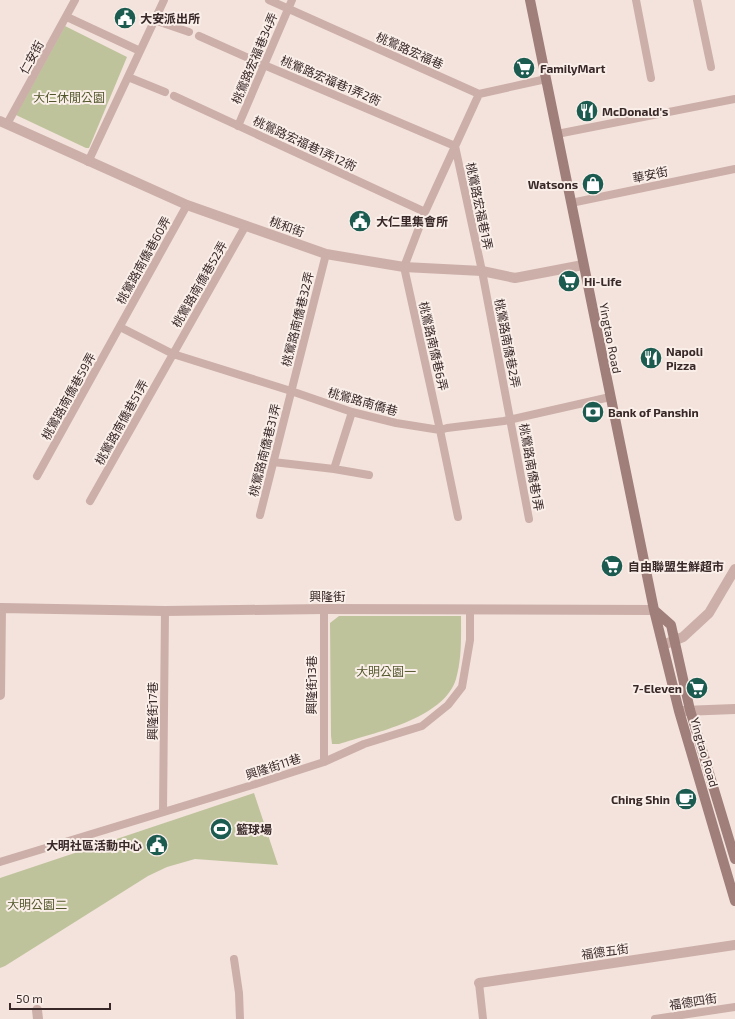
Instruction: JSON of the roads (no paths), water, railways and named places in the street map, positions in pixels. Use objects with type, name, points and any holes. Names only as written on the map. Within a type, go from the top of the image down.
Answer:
[{"type":"main road","name":"Yingtao Road","points":[[530,0],[654,610],[680,711],[735,901]]},
{"type":"main road","name":"Yingtao Road","points":[[654,610],[671,625],[690,710],[735,859]]},
{"type":"street","name":"桃和街","points":[[3,123],[187,205],[326,254],[404,267],[482,271],[515,278],[583,265]]},
{"type":"street","points":[[663,645],[683,637],[709,613],[735,569]]},
{"type":"street","name":"興隆街","points":[[1,608],[165,611],[324,609],[654,610]]},
{"type":"street","points":[[0,696],[1,608]]},
{"type":"street","points":[[680,711],[735,709]]},
{"type":"street","name":"福德五街","points":[[479,983],[735,945]]},
{"type":"lane","name":"仁安街","points":[[3,123],[67,17],[75,0]]},
{"type":"lane","points":[[88,162],[164,0]]},
{"type":"lane","name":"桃鶯路宏福巷","points":[[269,0],[479,94]]},
{"type":"lane","name":"桃鶯路宏福巷34弄","points":[[238,126],[292,0]]},
{"type":"lane","points":[[636,0],[651,78]]},
{"type":"lane","points":[[697,0],[711,68]]},
{"type":"lane","points":[[67,17],[140,51]]},
{"type":"lane","points":[[154,20],[189,32]]},
{"type":"lane","name":"桃鶯路宏福巷1弄2衖","points":[[199,36],[455,146]]},
{"type":"lane","points":[[128,77],[165,92]]},
{"type":"lane","points":[[479,94],[546,79]]},
{"type":"lane","name":"桃鶯路宏福巷1弄","points":[[404,267],[425,212],[479,94]]},
{"type":"lane","name":"桃鶯路宏福巷1弄12衖","points":[[174,96],[425,212]]},
{"type":"lane","points":[[557,134],[735,99]]},
{"type":"lane","name":"桃鶯路宏福巷1弄","points":[[455,146],[482,271]]},
{"type":"lane","name":"華安街","points":[[571,203],[735,168]]},
{"type":"lane","name":"桃鶯路南僑巷60弄","points":[[120,327],[187,205]]},
{"type":"lane","name":"桃鶯路南僑巷52弄","points":[[173,354],[246,225]]},
{"type":"lane","name":"桃鶯路南僑巷32弄","points":[[291,391],[326,254]]},
{"type":"lane","name":"桃鶯路南僑巷6弄","points":[[404,267],[458,516]]},
{"type":"lane","name":"桃鶯路南僑巷2弄","points":[[482,271],[511,419]]},
{"type":"lane","name":"桃鶯路南僑巷","points":[[120,327],[173,354],[352,412],[396,423],[440,430],[511,419],[610,397]]},
{"type":"lane","name":"桃鶯路南僑巷59弄","points":[[37,476],[120,327]]},
{"type":"lane","name":"桃鶯路南僑巷51弄","points":[[90,501],[173,354]]},
{"type":"lane","name":"桃鶯路南僑巷31弄","points":[[260,515],[291,391]]},
{"type":"lane","points":[[334,469],[352,412]]},
{"type":"lane","name":"桃鶯路南僑巷1弄","points":[[511,419],[529,519]]},
{"type":"lane","points":[[273,462],[370,475]]},
{"type":"lane","name":"興隆街13巷","points":[[324,609],[324,762]]},
{"type":"lane","name":"興隆街11巷","points":[[0,862],[262,782],[324,762],[364,744],[422,726],[448,706],[462,687],[470,640],[470,609]]},
{"type":"lane","name":"興隆街17巷","points":[[163,812],[165,611]]},
{"type":"lane","points":[[234,959],[240,993],[240,1019]]},
{"type":"lane","points":[[479,983],[483,1019]]},
{"type":"lane","name":"福德四街","points":[[655,1019],[735,1007]]},
{"type":"place","name":"大安派出所","points":[[125,18]]},
{"type":"place","name":"FamilyMart","points":[[524,68]]},
{"type":"place","name":"McDonald's","points":[[587,111]]},
{"type":"place","name":"Watsons","points":[[593,184]]},
{"type":"place","name":"大仁里集會所","points":[[360,221]]},
{"type":"place","name":"Hi-Life","points":[[569,281]]},
{"type":"place","name":"Napoli Pizza","points":[[651,358]]},
{"type":"place","name":"Bank of Panshin","points":[[593,412]]},
{"type":"place","name":"自由聯盟生鮮超市","points":[[612,566]]},
{"type":"place","name":"7-Eleven","points":[[697,688]]},
{"type":"place","name":"Ching Shin","points":[[686,799]]},
{"type":"place","name":"籃球場","points":[[221,829]]},
{"type":"place","name":"大明社區活動中心","points":[[157,845]]},
{"type":"park label","name":"大仁休閒公園","points":[[69,97]]},
{"type":"park label","name":"大明公園一","points":[[386,671]]},
{"type":"park label","name":"大明公園二","points":[[37,904]]}]
